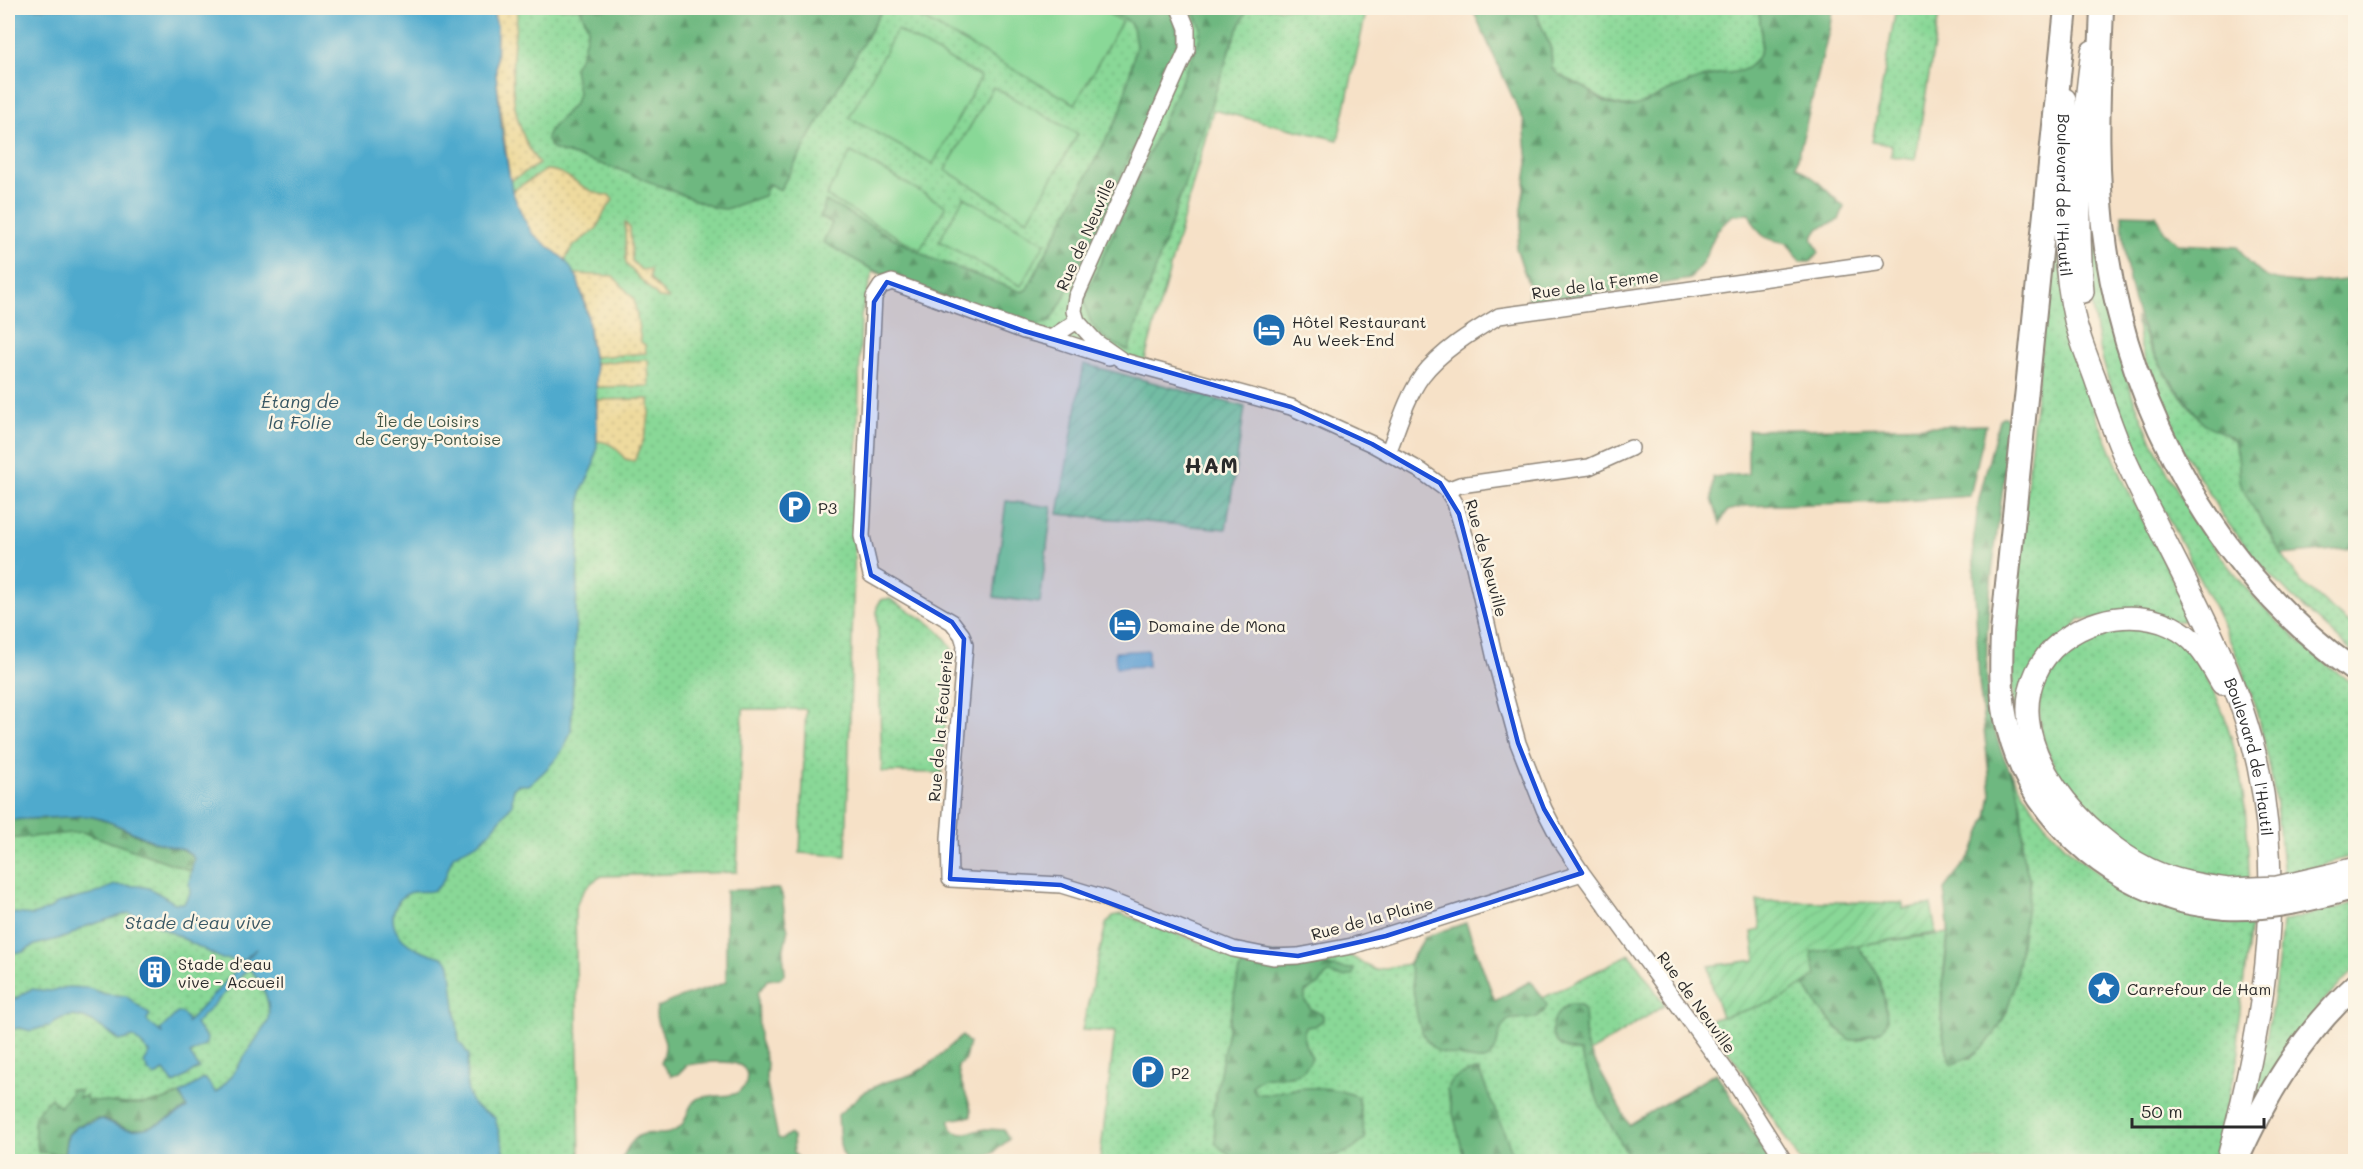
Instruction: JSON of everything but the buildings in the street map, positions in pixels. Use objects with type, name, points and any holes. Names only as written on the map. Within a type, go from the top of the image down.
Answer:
[{"type":"main road","name":"Boulevard de l'Hautil","points":[[2066,8],[2066,265],[2075,320],[2124,455],[2230,673],[2253,743],[2268,830],[2271,899],[2269,946],[2259,1019],[2227,1161]]},
{"type":"main road","points":[[2066,8],[2002,633],[2001,668],[2006,718],[2015,752],[2029,782],[2048,812],[2072,839],[2113,870],[2142,887],[2173,899],[2226,899],[2279,906],[2341,885],[2355,868]]},
{"type":"main road","name":"Boulevard de l'Hautil","points":[[2095,379],[2083,292],[2080,207],[2084,124],[2099,8]]},
{"type":"main road","points":[[2099,8],[2097,156],[2101,210],[2106,249],[2121,322],[2143,392],[2157,425],[2192,492],[2241,563],[2287,615],[2308,635],[2355,672]]},
{"type":"main road","points":[[2226,899],[2151,870],[2118,851],[2079,818],[2051,780],[2038,753],[2029,711],[2032,685],[2049,653],[2066,637],[2085,626],[2120,618],[2159,622],[2180,631],[2199,647],[2229,694],[2253,743]]},
{"type":"main road","points":[[2236,1161],[2286,1065],[2316,1024],[2355,985]]},
{"type":"street","name":"Rue de Neuville","points":[[1179,8],[1187,28],[1187,50],[1076,297],[1074,311],[1077,321],[1096,342],[1123,361],[1292,407],[1388,453],[1440,483],[1447,490],[1455,503],[1473,562],[1495,659],[1518,743],[1544,809],[1560,840],[1582,873],[1735,1083],[1785,1161]]},
{"type":"street","name":"Rue de la Ferme","points":[[1388,453],[1412,394],[1422,377],[1451,348],[1499,316],[1876,262]]},
{"type":"street","name":"Rue de la Féculerie","points":[[950,879],[949,838],[964,639],[952,622],[871,575],[862,536],[874,297],[884,283],[897,284],[1024,331],[1051,338]]},
{"type":"street","points":[[1051,338],[1077,321]]},
{"type":"street","points":[[1051,338],[1123,361]]},
{"type":"street","points":[[1447,490],[1460,485],[1589,467],[1631,448]]},
{"type":"street","name":"Rue de la Plaine","points":[[950,879],[1060,885],[1104,897],[1233,949],[1273,957],[1298,956],[1352,946],[1582,873]]},
{"type":"highlighted area","points":[[887,282],[1024,331],[1291,407],[1372,444],[1440,483],[1459,514],[1518,743],[1544,809],[1582,873],[1386,936],[1298,956],[1233,949],[1061,885],[950,879],[964,639],[952,622],[871,575],[862,536],[874,302]]},
{"type":"green space","name":"Île de Loisirs de Cergy-Pontoise","points":[[8,8],[1367,8],[1338,140],[1213,110],[1144,363],[1018,328],[873,271],[861,315],[846,856],[800,853],[806,709],[743,709],[737,872],[602,876],[588,886],[575,910],[580,1162],[8,1161]]},
{"type":"green space","points":[[580,8],[883,8],[780,190],[769,184],[764,196],[726,209],[715,208],[620,170],[552,149],[547,140],[548,132],[575,103],[578,93],[574,67],[582,53],[588,28]]},
{"type":"green space","points":[[909,8],[1098,8],[1122,21],[1075,104],[907,10]]},
{"type":"green space","points":[[1103,8],[1169,8],[1176,28],[1176,54],[1061,304],[1049,322],[1038,325],[1017,324],[873,270],[823,242],[832,223],[820,217],[826,201],[930,258],[1022,292],[1027,289],[1121,111],[1136,46],[1133,27],[1127,20]]},
{"type":"green space","points":[[1192,8],[1248,8],[1232,43],[1128,351],[1098,332],[1089,319],[1084,299],[1199,41],[1201,27]]},
{"type":"green space","points":[[1472,8],[1534,8],[1551,49],[1552,68],[1555,72],[1603,100],[1623,107],[1631,107],[1687,83],[1747,68],[1760,52],[1762,38],[1759,8],[1832,8],[1830,26],[1796,166],[1816,180],[1844,207],[1839,220],[1819,228],[1812,238],[1819,253],[1810,262],[1800,262],[1787,243],[1772,240],[1759,232],[1749,214],[1733,215],[1717,230],[1703,262],[1690,279],[1534,305],[1528,301],[1529,286],[1516,248],[1521,230],[1521,209],[1528,163],[1524,122]]},
{"type":"green space","points":[[1534,8],[1759,8],[1762,38],[1760,52],[1753,64],[1743,70],[1709,76],[1671,90],[1646,104],[1622,106],[1600,98],[1582,86],[1560,76],[1552,69],[1551,49]]},
{"type":"green space","points":[[1896,8],[1940,8],[1915,160],[1891,156],[1892,145],[1872,142]]},
{"type":"green space","points":[[897,30],[981,77],[933,164],[849,118]]},
{"type":"green space","points":[[993,87],[1078,134],[1028,220],[945,170]]},
{"type":"green space","points":[[851,152],[946,206],[920,250],[826,196]]},
{"type":"green space","points":[[2089,177],[2100,270],[2111,325],[2133,396],[2164,465],[2202,530],[2247,589],[2299,641],[2355,686],[2355,855],[2284,876],[2269,766],[2248,685],[2222,623],[2134,449],[2119,413],[2104,365],[2091,301],[2089,276]]},
{"type":"green space","points":[[964,197],[1045,243],[1021,286],[939,241]]},
{"type":"green space","points":[[2122,214],[2156,215],[2164,231],[2178,244],[2237,247],[2255,268],[2271,279],[2308,283],[2355,279],[2355,548],[2282,555],[2242,487],[2238,453],[2234,442],[2224,433],[2201,421],[2177,389],[2149,344],[2132,297],[2127,271]]},
{"type":"green space","points":[[2051,248],[2058,248],[2074,346],[2096,416],[2125,484],[2189,613],[2182,621],[2079,619],[2017,718],[2013,711],[2011,644]]},
{"type":"green space","points":[[2136,317],[2148,344],[2173,386],[2203,423],[2221,430],[2234,442],[2239,459],[2241,485],[2300,581],[2355,629],[2355,654],[2291,596],[2256,559],[2223,517],[2182,448],[2155,387],[2140,345]]},
{"type":"green space","points":[[1084,364],[1245,407],[1226,529],[1058,514]]},
{"type":"green space","points":[[2006,417],[2011,425],[1994,551],[1988,615],[1987,678],[1994,728],[2020,800],[2022,853],[2028,876],[2029,892],[2013,990],[1999,1027],[1987,1043],[1972,1055],[1952,1064],[1946,1048],[1942,1017],[1948,930],[1944,889],[1970,856],[1978,840],[1987,817],[1991,794],[1979,681],[1973,545],[1979,499],[1999,420]]},
{"type":"green space","points":[[1986,425],[1970,496],[1889,502],[1745,506],[1727,511],[1720,524],[1712,499],[1713,477],[1748,474],[1748,430]]},
{"type":"green space","points":[[1006,501],[1052,507],[1040,603],[994,597]]},
{"type":"green space","points":[[890,599],[936,629],[950,644],[954,654],[947,656],[949,669],[942,773],[882,772],[877,607],[881,600]]},
{"type":"green space","points":[[2114,627],[2163,633],[2181,641],[2191,651],[2213,691],[2224,716],[2239,769],[2246,824],[2249,878],[2186,871],[2140,854],[2103,828],[2063,781],[2048,753],[2040,724],[2040,696],[2050,669],[2072,644],[2086,636]]},
{"type":"green space","points":[[2010,770],[2045,824],[2065,846],[2112,882],[2165,906],[2222,920],[2251,923],[2237,1034],[2240,1052],[2213,1161],[1800,1161],[1750,1082],[1707,1021],[1780,1000],[1804,984],[1836,1027],[1852,1039],[1860,1040],[1877,1033],[1887,1020],[1881,984],[1858,945],[1948,933],[1941,999],[1943,1032],[1952,1064],[1970,1058],[2001,1023],[2007,1012],[2030,881],[2021,851],[2023,838],[2020,800]]},
{"type":"green space","points":[[86,816],[111,823],[156,843],[185,851],[194,858],[192,871],[82,832],[8,839],[8,820]]},
{"type":"green space","points":[[778,889],[782,894],[788,929],[783,953],[785,973],[781,978],[767,980],[758,993],[759,1040],[767,1063],[766,1079],[778,1138],[782,1139],[789,1134],[793,1137],[794,1153],[799,1159],[797,1162],[621,1161],[636,1138],[643,1134],[664,1134],[680,1127],[691,1105],[697,1099],[734,1094],[745,1086],[747,1075],[743,1067],[729,1062],[687,1065],[678,1074],[672,1076],[661,1063],[665,1043],[656,1013],[657,1008],[665,1004],[726,982],[726,890]]},
{"type":"green space","points":[[1757,901],[1903,903],[1903,909],[1931,904],[1936,933],[1811,952],[1816,976],[1780,1000],[1722,1017],[1711,982],[1709,966],[1756,960],[1752,932],[1761,930]]},
{"type":"green space","points":[[2355,903],[2355,969],[2314,1013],[2291,1044],[2260,1095],[2255,1094],[2272,1008],[2282,922]]},
{"type":"green space","points":[[1121,914],[1236,955],[1345,953],[1375,970],[1408,964],[1425,937],[1466,923],[1495,1001],[1531,981],[1543,998],[1630,954],[1665,1005],[1590,1052],[1629,1125],[1716,1073],[1771,1161],[1070,1162],[1100,1159],[1115,1032],[1082,1030],[1106,924],[1113,916]]},
{"type":"green space","points":[[1466,923],[1495,1001],[1531,981],[1547,1005],[1544,1011],[1536,1017],[1508,1020],[1501,1030],[1493,1053],[1484,1060],[1442,1053],[1428,1042],[1422,1033],[1416,1011],[1409,964],[1425,937]]},
{"type":"green space","points":[[1858,945],[1877,975],[1885,1004],[1886,1021],[1880,1031],[1855,1040],[1848,1039],[1819,1008],[1804,984],[1816,976],[1811,952]]},
{"type":"green space","points":[[1318,959],[1331,966],[1354,969],[1353,975],[1347,977],[1338,977],[1329,973],[1320,984],[1305,992],[1305,1001],[1311,1009],[1323,1015],[1323,1020],[1315,1026],[1306,1027],[1304,1031],[1304,1042],[1312,1057],[1299,1073],[1266,1078],[1258,1081],[1252,1087],[1256,1093],[1263,1094],[1303,1088],[1321,1088],[1358,1097],[1365,1139],[1348,1152],[1328,1157],[1289,1161],[1236,1161],[1216,1144],[1213,1110],[1239,970],[1249,962],[1257,960]]},
{"type":"green space","points":[[1570,1004],[1580,1005],[1584,1009],[1586,1045],[1629,1125],[1716,1073],[1771,1161],[1631,1161],[1599,1104],[1580,1052],[1561,1046],[1552,1034],[1555,1018]]},
{"type":"green space","points":[[962,1036],[969,1043],[965,1059],[958,1066],[960,1080],[970,1105],[971,1116],[949,1120],[953,1131],[962,1134],[985,1129],[1004,1130],[1009,1139],[993,1153],[975,1161],[845,1161],[840,1145],[838,1115],[864,1092],[885,1082],[912,1075],[930,1064]]},
{"type":"green space","points":[[1472,1071],[1479,1071],[1516,1161],[1465,1161],[1447,1090],[1453,1079]]},
{"type":"green space","points":[[71,1089],[80,1090],[79,1098],[86,1096],[87,1100],[134,1104],[154,1102],[180,1094],[188,1107],[161,1122],[139,1129],[124,1127],[104,1119],[89,1121],[69,1133],[64,1155],[38,1152],[35,1117],[51,1098],[59,1107],[70,1094]]},
{"type":"sand","points":[[492,8],[518,8],[512,68],[515,108],[528,146],[539,164],[510,181],[496,74],[497,26]]},
{"type":"sand","points":[[546,170],[563,174],[592,192],[609,195],[613,200],[597,228],[572,247],[565,260],[532,234],[512,191]]},
{"type":"sand","points":[[625,223],[630,228],[632,261],[641,270],[650,269],[650,279],[669,299],[659,298],[626,264]]},
{"type":"sand","points":[[575,274],[613,276],[634,299],[641,342],[645,345],[646,353],[593,357],[586,304]]},
{"type":"sand","points":[[648,360],[649,386],[596,387],[595,363]]},
{"type":"sand","points":[[649,399],[646,431],[634,461],[625,459],[610,444],[597,441],[597,400]]},
{"type":"water","name":"Étang de la Folie","points":[[8,8],[492,8],[497,26],[496,74],[502,133],[512,191],[532,233],[565,260],[577,277],[588,318],[596,371],[597,446],[593,468],[581,492],[571,731],[564,747],[548,767],[529,785],[518,785],[513,789],[512,805],[492,830],[479,843],[454,855],[441,884],[433,890],[409,893],[404,896],[399,901],[393,918],[398,933],[409,944],[442,957],[450,964],[459,1041],[469,1055],[467,1088],[474,1105],[495,1118],[507,1161],[64,1161],[68,1135],[78,1126],[102,1119],[128,1129],[146,1128],[187,1108],[180,1094],[205,1078],[216,1093],[230,1078],[267,1023],[269,1008],[262,987],[249,968],[195,1024],[207,1038],[206,1044],[190,1054],[199,1068],[174,1084],[164,1071],[155,1076],[149,1072],[144,1063],[150,1053],[133,1037],[120,1041],[95,1023],[77,1016],[67,1017],[49,1027],[31,1031],[20,1028],[8,1030],[8,1000],[15,999],[31,989],[50,991],[68,987],[88,988],[105,994],[126,996],[150,1015],[148,1022],[163,1034],[160,1030],[177,1013],[182,1013],[188,1020],[187,1023],[257,948],[244,960],[222,959],[129,913],[84,927],[69,936],[35,945],[23,952],[8,953],[8,916],[13,913],[33,915],[50,909],[57,903],[91,895],[115,885],[149,888],[175,903],[184,903],[190,893],[189,882],[194,858],[185,850],[155,842],[96,818],[86,816],[8,820]]},
{"type":"water","points":[[1148,650],[1148,666],[1116,668],[1115,652]]},
{"type":"place","name":"Hôtel Restaurant Au Week-End","points":[[1269,330]]},
{"type":"place","name":"P3","points":[[795,507]]},
{"type":"place","name":"Domaine de Mona","points":[[1125,625]]},
{"type":"place","name":"Stade d'eau vive - Accueil","points":[[155,972]]},
{"type":"place","name":"Carrefour de Ham","points":[[2104,988]]},
{"type":"place","name":"P2","points":[[1148,1072]]},
{"type":"district","name":"HAM","points":[[1212,464]]},
{"type":"water label","name":"Stade d'eau vive","points":[[198,922]]}]
